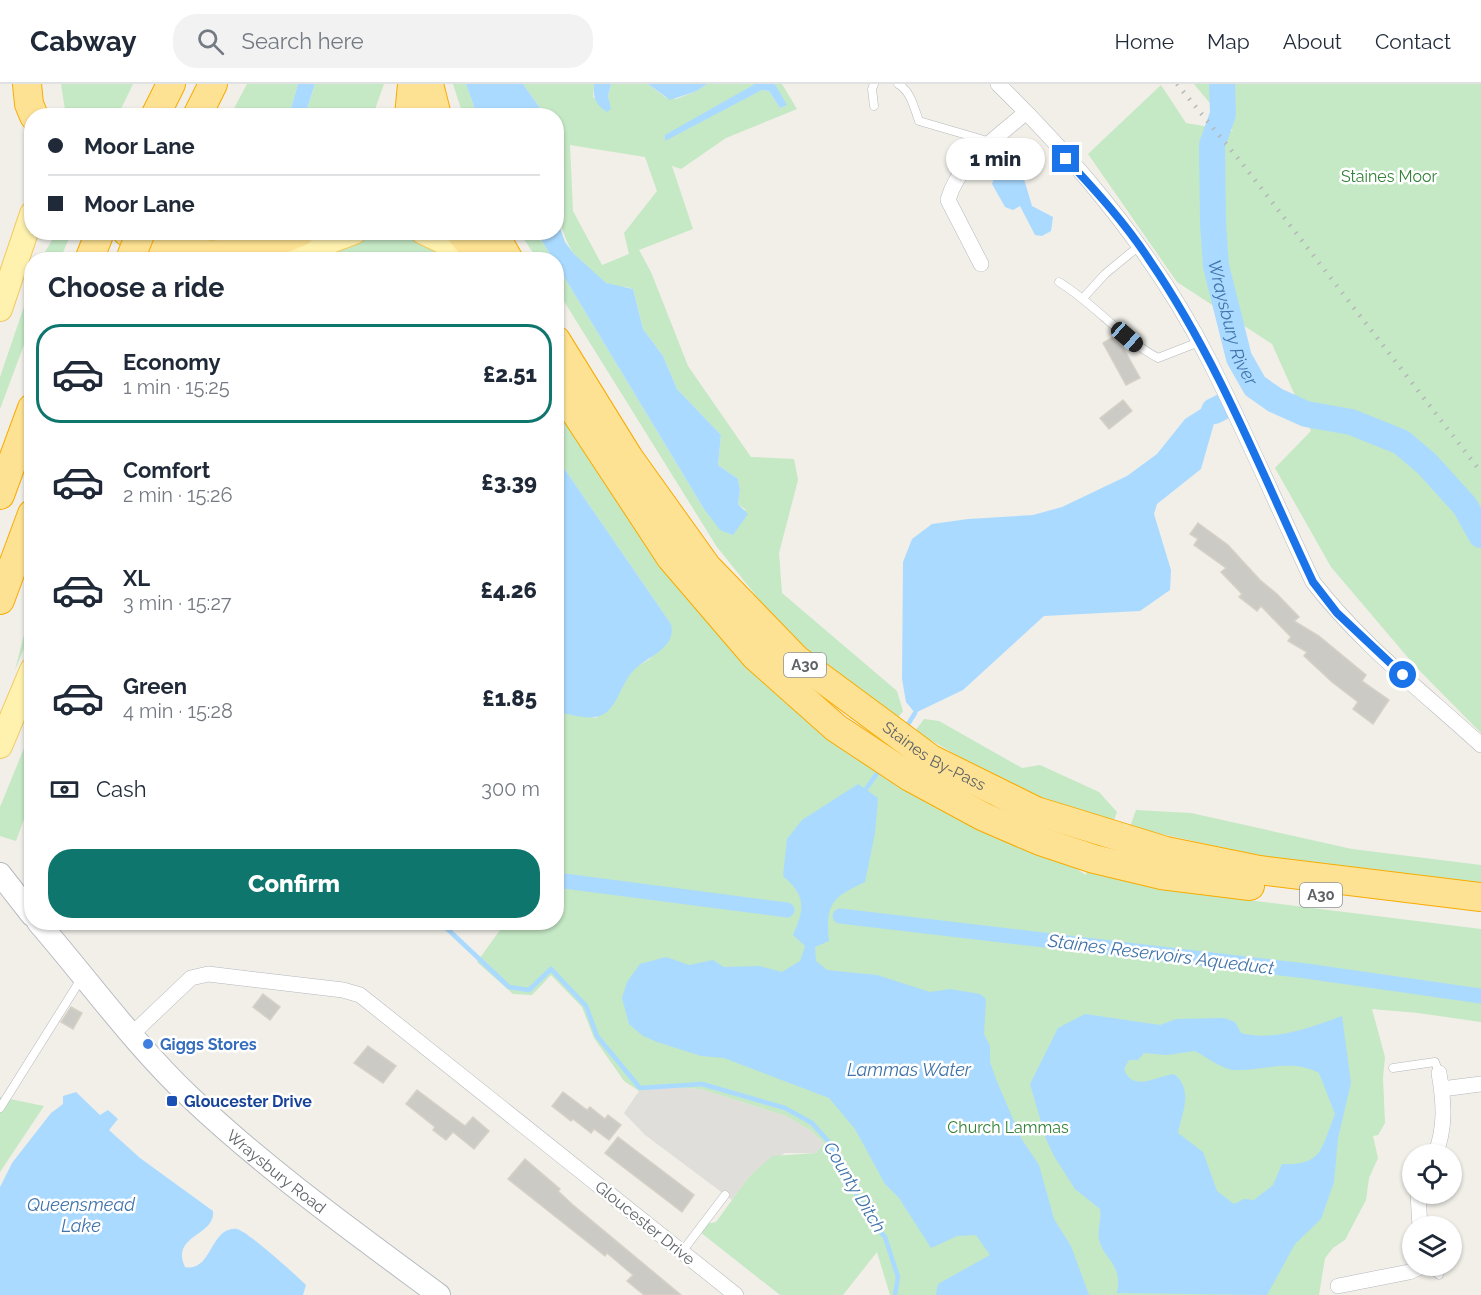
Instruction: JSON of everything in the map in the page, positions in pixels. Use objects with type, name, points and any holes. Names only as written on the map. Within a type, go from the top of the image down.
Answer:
[{"type":"highway","points":[[159,108],[171,84]]},
{"type":"highway","points":[[201,108],[213,84]]},
{"type":"highway","points":[[410,108],[412,84]]},
{"type":"highway","points":[[429,84],[435,108]]},
{"type":"highway","points":[[268,252],[287,240]]},
{"type":"highway","points":[[467,240],[476,252]]},
{"type":"highway","points":[[132,245],[181,252]]},
{"type":"highway","name":"Staines By-Pass","points":[[564,353],[629,458],[707,567],[796,659],[931,759],[1036,811],[1166,851],[1259,870],[1481,897]]},
{"type":"highway","name":"Staines By-Pass","points":[[564,395],[671,558],[755,656],[836,728],[910,777],[984,817],[1031,837],[1105,861],[1161,875],[1481,915]]},
{"type":"highway","points":[[0,495],[24,430]]},
{"type":"highway","points":[[0,600],[24,536]]},
{"type":"main road","points":[[0,309],[24,238]]},
{"type":"main road","points":[[276,252],[323,240]]},
{"type":"main road","points":[[440,240],[459,252]]},
{"type":"main road","points":[[0,746],[24,689]]},
{"type":"main road","points":[[0,874],[24,905]]},
{"type":"main road","name":"Wraysbury Road","points":[[45,930],[84,975],[130,1035],[190,1097],[290,1184],[439,1295]]},
{"type":"street","points":[[998,84],[1104,201],[1139,246],[1199,342],[1313,582],[1337,613],[1379,654],[1481,745]]},
{"type":"street","points":[[981,264],[948,200],[959,174],[1025,113]]},
{"type":"street","name":"Gloucester Drive","points":[[130,1035],[191,978],[208,974],[343,990],[360,995],[736,1295]]},
{"type":"street","points":[[1439,1073],[1442,1089],[1443,1135],[1439,1144]]},
{"type":"street","points":[[1442,1089],[1481,1084]]},
{"type":"street","points":[[1338,1286],[1402,1273]]},
{"type":"lane","points":[[874,84],[872,89],[874,106]]},
{"type":"lane","points":[[898,84],[903,87],[911,99],[919,122],[984,140],[990,144]]},
{"type":"lane","points":[[1084,297],[1105,274],[1139,246]]},
{"type":"lane","points":[[1059,282],[1084,297],[1143,350],[1158,358],[1199,342]]},
{"type":"lane","points":[[0,1108],[84,975]]},
{"type":"lane","points":[[1393,1068],[1435,1062],[1439,1073]]},
{"type":"lane","points":[[681,1253],[725,1196]]},
{"type":"shaded area","points":[[672,1087],[700,1089],[786,1116],[810,1130],[824,1143],[816,1153],[785,1153],[748,1178],[732,1200],[645,1135],[624,1113],[639,1091]]},
{"type":"green space","points":[[61,84],[133,84],[121,108],[65,108]]},
{"type":"green space","points":[[247,84],[298,84],[291,108],[234,108]]},
{"type":"green space","points":[[315,84],[384,84],[375,108],[308,108]]},
{"type":"green space","points":[[453,84],[466,84],[475,108],[461,108]]},
{"type":"green space","points":[[523,84],[594,84],[593,97],[610,109],[608,96],[611,84],[648,84],[665,97],[676,99],[697,91],[707,84],[755,84],[665,140],[762,90],[769,91],[780,108],[786,105],[775,84],[782,84],[797,109],[726,138],[681,169],[672,166],[693,229],[639,250],[651,272],[688,366],[751,457],[794,459],[798,480],[779,553],[782,593],[897,691],[903,711],[897,719],[823,665],[762,603],[717,547],[564,301],[564,277],[704,509],[746,510],[738,504],[740,490],[738,479],[718,465],[721,435],[677,389],[663,356],[643,329],[633,289],[606,283],[586,268],[572,250],[564,232],[564,108],[540,108]],"holes":[[[570,145],[645,157],[657,191],[624,233],[629,254],[602,265],[573,211]]]},
{"type":"green space","name":"Staines Moor","points":[[1194,84],[1481,84],[1481,733],[1416,667],[1331,567],[1275,468],[1311,431],[1272,344],[1177,282],[1088,154],[1161,85],[1186,123],[1233,131]]},
{"type":"green space","points":[[52,240],[68,240],[63,252],[45,252]]},
{"type":"green space","points":[[357,240],[413,240],[446,252],[326,252]]},
{"type":"green space","points":[[525,240],[541,240],[549,252],[532,252]]},
{"type":"green space","points":[[24,307],[24,345],[0,409],[0,377]]},
{"type":"green space","name":"Church Lammas","points":[[564,416],[672,582],[718,632],[798,712],[888,780],[951,816],[1065,861],[1086,875],[1087,867],[1207,895],[1481,929],[1481,1022],[1372,1009],[1385,1057],[1383,1078],[1385,1123],[1378,1135],[1373,1136],[1378,1158],[1369,1178],[1366,1200],[1345,1240],[1333,1248],[1325,1258],[1319,1295],[890,1295],[877,1252],[843,1295],[780,1295],[700,1232],[706,1224],[716,1222],[748,1178],[772,1156],[816,1153],[824,1143],[810,1130],[786,1116],[700,1089],[672,1087],[639,1091],[624,1081],[594,1038],[582,1007],[551,975],[532,995],[513,994],[477,962],[500,930],[564,930],[564,713],[596,718],[621,690],[623,681],[636,667],[650,659],[671,624],[564,468]]},
{"type":"green space","points":[[24,635],[24,649],[15,670]]},
{"type":"green space","points":[[924,719],[939,721],[1022,768],[1040,765],[1099,792],[1117,812],[1113,823],[1012,787],[915,731]]},
{"type":"green space","points":[[24,748],[24,819],[16,841],[0,836],[0,807]]},
{"type":"green space","points":[[1136,810],[1191,813],[1352,849],[1481,865],[1481,884],[1257,855],[1130,827]]},
{"type":"green space","points":[[0,1097],[44,1106],[0,1172]]},
{"type":"water","points":[[298,84],[315,84],[307,108],[291,108]]},
{"type":"water","points":[[466,84],[523,84],[540,108],[475,108]]},
{"type":"water","points":[[594,84],[611,84],[608,96],[611,109],[607,112],[596,100]]},
{"type":"water","points":[[648,84],[707,84],[697,91],[670,100]]},
{"type":"water","points":[[755,84],[775,84],[787,105],[780,108],[769,91],[762,90],[665,141],[665,135]]},
{"type":"water","points":[[1003,170],[1014,172],[1024,179],[1032,206],[1053,217],[1051,231],[1042,236],[1035,235],[1020,206],[1013,210],[1005,207],[992,184],[995,176]]},
{"type":"water","points":[[564,239],[574,254],[606,283],[633,289],[643,329],[663,356],[677,389],[721,435],[718,465],[738,479],[740,490],[738,504],[748,514],[733,535],[720,530],[704,509],[564,277],[564,252],[549,252],[541,240]]},
{"type":"water","points":[[1207,405],[1214,411],[1215,420],[1201,469],[1157,504],[1154,514],[1171,570],[1170,590],[1140,611],[1044,616],[963,690],[915,713],[906,702],[902,679],[903,562],[912,539],[932,524],[1033,515],[1062,507],[1127,476],[1157,454],[1185,419]]},
{"type":"water","points":[[564,468],[671,624],[672,633],[670,640],[660,651],[633,671],[607,712],[597,717],[564,713]]},
{"type":"water","name":"Lammas Water","points":[[858,784],[878,798],[875,833],[865,882],[845,892],[834,903],[828,918],[829,941],[815,947],[816,961],[827,970],[877,975],[930,992],[950,989],[980,994],[986,999],[984,1034],[990,1046],[990,1062],[1021,1138],[1039,1165],[1054,1219],[1071,1246],[1089,1295],[936,1295],[938,1284],[990,1255],[976,1235],[957,1236],[931,1248],[899,1198],[885,1184],[855,1129],[829,1098],[724,1058],[701,1056],[657,1042],[643,1036],[629,1024],[622,998],[627,982],[640,964],[666,957],[689,965],[713,960],[724,967],[759,966],[782,972],[800,961],[805,946],[793,935],[800,917],[801,903],[796,890],[783,876],[787,839],[802,820]]},
{"type":"water","points":[[1085,1014],[1160,1025],[1176,1019],[1224,1018],[1235,1022],[1241,1033],[1266,1036],[1305,1029],[1342,1016],[1351,1083],[1338,1138],[1334,1182],[1321,1219],[1295,1244],[1267,1295],[1117,1293],[1115,1268],[1104,1252],[1099,1239],[1100,1209],[1075,1189],[1054,1156],[1046,1139],[1030,1084],[1058,1028]],"holes":[[[1195,1051],[1219,1065],[1234,1070],[1298,1066],[1319,1073],[1335,1114],[1323,1145],[1319,1152],[1306,1162],[1282,1164],[1273,1185],[1254,1200],[1244,1199],[1234,1204],[1217,1191],[1203,1152],[1178,1133],[1185,1102],[1184,1087],[1180,1080],[1174,1074],[1139,1082],[1128,1076],[1124,1069],[1129,1060],[1138,1060],[1144,1053],[1167,1055]]]},
{"type":"water","name":"Queensmead Lake","points":[[76,1092],[100,1115],[108,1110],[118,1119],[109,1130],[140,1158],[213,1211],[208,1226],[183,1248],[182,1256],[185,1267],[194,1267],[201,1263],[221,1235],[228,1230],[237,1229],[261,1245],[306,1285],[303,1295],[0,1295],[0,1187],[12,1163],[51,1113],[63,1104],[63,1096]]},
{"type":"building","points":[[1116,335],[1140,378],[1126,385],[1103,343]]},
{"type":"building","points":[[1123,400],[1132,411],[1109,429],[1100,418]]},
{"type":"building","points":[[1198,523],[1228,545],[1260,580],[1277,594],[1299,617],[1294,621],[1319,636],[1366,675],[1362,681],[1389,700],[1373,724],[1353,709],[1358,702],[1304,656],[1307,652],[1288,641],[1291,637],[1261,606],[1257,611],[1239,597],[1242,594],[1221,572],[1226,568],[1194,545],[1198,539],[1190,534]]},
{"type":"building","points":[[263,994],[280,1007],[270,1020],[253,1007]]},
{"type":"building","points":[[71,1007],[82,1013],[73,1029],[61,1022]]},
{"type":"building","points":[[368,1046],[396,1066],[383,1083],[354,1063]]},
{"type":"building","points":[[417,1090],[465,1126],[473,1117],[489,1131],[474,1149],[453,1132],[446,1140],[433,1130],[435,1127],[406,1104]]},
{"type":"building","points":[[563,1092],[587,1110],[590,1107],[605,1119],[608,1115],[621,1125],[609,1140],[594,1129],[591,1133],[552,1106]]},
{"type":"building","points":[[618,1137],[694,1195],[682,1212],[605,1153]]},
{"type":"building","points":[[525,1159],[560,1189],[558,1191],[573,1205],[681,1295],[644,1295],[627,1281],[633,1275],[607,1253],[605,1256],[508,1179]]},
{"type":"waterway","name":"Wraysbury River","points":[[1222,84],[1223,114],[1212,145],[1216,266],[1239,358],[1255,386],[1275,400],[1306,414],[1351,422],[1401,442],[1427,464],[1465,506],[1481,535]]},
{"type":"waterway","points":[[1214,411],[1222,407]]},
{"type":"waterway","points":[[907,726],[915,713]]},
{"type":"waterway","points":[[866,789],[878,772]]},
{"type":"waterway","name":"Staines Reservoirs Aqueduct","points":[[564,881],[787,910]]},
{"type":"waterway","name":"Staines Reservoirs Aqueduct","points":[[840,916],[1306,971],[1481,996]]},
{"type":"waterway","name":"County Ditch","points":[[448,930],[509,987],[529,990],[551,969],[586,1006],[597,1036],[640,1088],[702,1084],[785,1108],[812,1123],[828,1141],[872,1222],[885,1237],[898,1277],[895,1295]]},
{"type":"railway","points":[[1177,84],[1241,162],[1481,472]]},
{"type":"place","name":"Giggs Stores","points":[[148,1044]]},
{"type":"place","name":"Gloucester Drive","points":[[172,1101]]},
{"type":"route","points":[[1066,159],[1104,201],[1150,260],[1175,300],[1209,360],[1313,582],[1337,613],[1403,675]]}]
